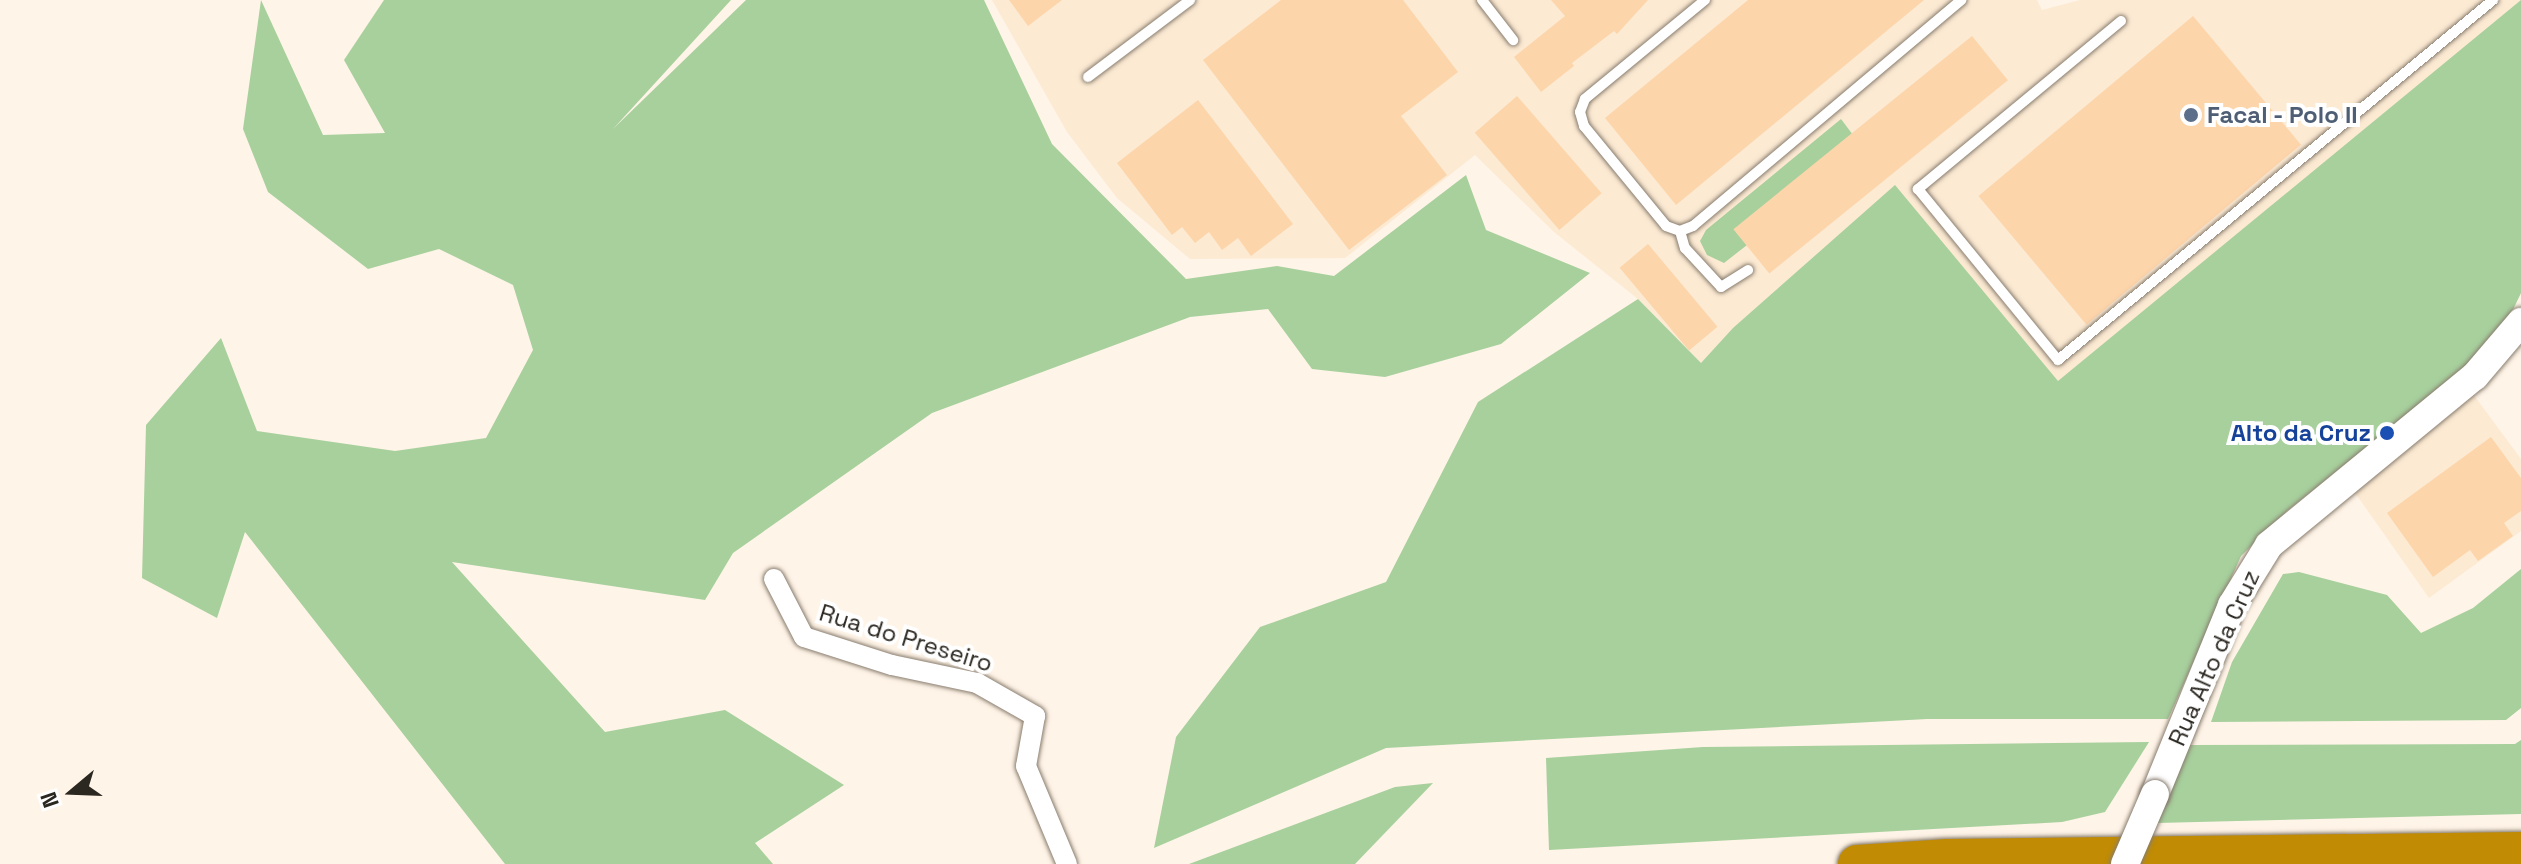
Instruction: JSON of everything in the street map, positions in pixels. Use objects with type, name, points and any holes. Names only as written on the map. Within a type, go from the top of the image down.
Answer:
[{"type":"highway","points":[[1857,864],[1948,858],[2521,851]]},
{"type":"street","name":"Rua Alto da Cruz","points":[[2125,864],[2248,572],[2307,510],[2475,376],[2521,322]]},
{"type":"street","name":"Rua do Preseiro","points":[[774,579],[804,637],[892,665],[977,683],[1035,716],[1026,766],[1067,864]]},
{"type":"lane","points":[[1088,77],[1190,0]]},
{"type":"lane","points":[[1482,0],[1513,40]]},
{"type":"lane","points":[[1705,0],[1585,99],[1580,112],[1584,126],[1666,226],[1680,231],[1693,226],[1961,0]]},
{"type":"lane","points":[[2121,21],[1918,189],[2058,360],[2493,0]]},
{"type":"lane","points":[[1680,231],[1685,248],[1721,287],[1748,270]]},
{"type":"shaded area","points":[[992,0],[2037,0],[2042,10],[2080,0],[2521,0],[2521,293],[2459,375],[2521,459],[2521,531],[2429,598],[2339,470],[2241,556],[2222,599],[1701,363],[1638,299],[1554,232],[1475,155],[1345,258],[1190,259],[1117,198],[1067,132]]},
{"type":"green space","points":[[261,0],[323,135],[385,133],[344,60],[384,0],[731,0],[613,129],[746,0],[984,0],[1052,144],[1186,279],[1277,266],[1334,276],[1466,175],[1486,230],[1590,273],[1501,344],[1385,377],[1312,369],[1268,309],[1190,317],[932,413],[733,553],[705,600],[452,562],[605,732],[725,710],[844,785],[755,843],[773,864],[505,864],[245,532],[217,618],[142,578],[146,425],[221,338],[257,431],[395,451],[486,438],[533,350],[513,285],[439,249],[368,269],[268,192],[243,129]]},
{"type":"green space","points":[[2521,0],[2521,293],[2510,316],[2482,355],[2287,511],[2241,556],[2168,719],[1927,719],[1386,748],[1154,848],[1176,737],[1260,627],[1386,582],[1478,402],[1638,299],[1701,363],[1733,328],[1895,185],[2058,381]]},
{"type":"green space","points":[[1841,119],[1853,135],[1736,232],[1747,245],[1724,263],[1707,255],[1700,241],[1706,230]]},
{"type":"green space","points":[[2521,569],[2521,708],[2506,720],[2211,722],[2232,662],[2283,574],[2299,572],[2387,595],[2421,633],[2473,608]]},
{"type":"green space","points":[[2521,740],[2521,814],[2157,823],[2189,745],[2515,744]]},
{"type":"green space","points":[[2149,742],[2105,812],[2062,822],[1549,850],[1546,758],[1703,747]]},
{"type":"green space","points":[[1433,783],[1355,864],[1189,864],[1395,787]]},
{"type":"building","points":[[1009,0],[1062,0],[1028,26]]},
{"type":"building","points":[[1281,0],[1403,0],[1458,72],[1401,116],[1447,175],[1349,250],[1203,60]]},
{"type":"building","points":[[1551,0],[1648,0],[1617,34],[1614,31],[1572,63],[1574,66],[1541,92],[1514,57],[1565,16]]},
{"type":"building","points":[[1748,0],[1924,0],[1676,205],[1605,118]]},
{"type":"building","points":[[2193,16],[2301,145],[2086,325],[1979,196]]},
{"type":"building","points":[[1972,36],[2008,80],[1769,273],[1733,229]]},
{"type":"building","points":[[1517,96],[1602,193],[1559,230],[1475,133]]},
{"type":"building","points":[[1198,100],[1293,224],[1251,256],[1238,238],[1222,250],[1209,232],[1195,243],[1182,227],[1172,235],[1117,163]]},
{"type":"building","points":[[1648,244],[1717,327],[1689,351],[1620,268]]},
{"type":"building","points":[[2491,437],[2521,478],[2521,511],[2504,523],[2513,536],[2478,561],[2470,550],[2433,577],[2387,513]]},
{"type":"place","name":"Facal - Polo II","points":[[2191,115]]},
{"type":"place","name":"Alto da Cruz","points":[[2387,433]]}]
